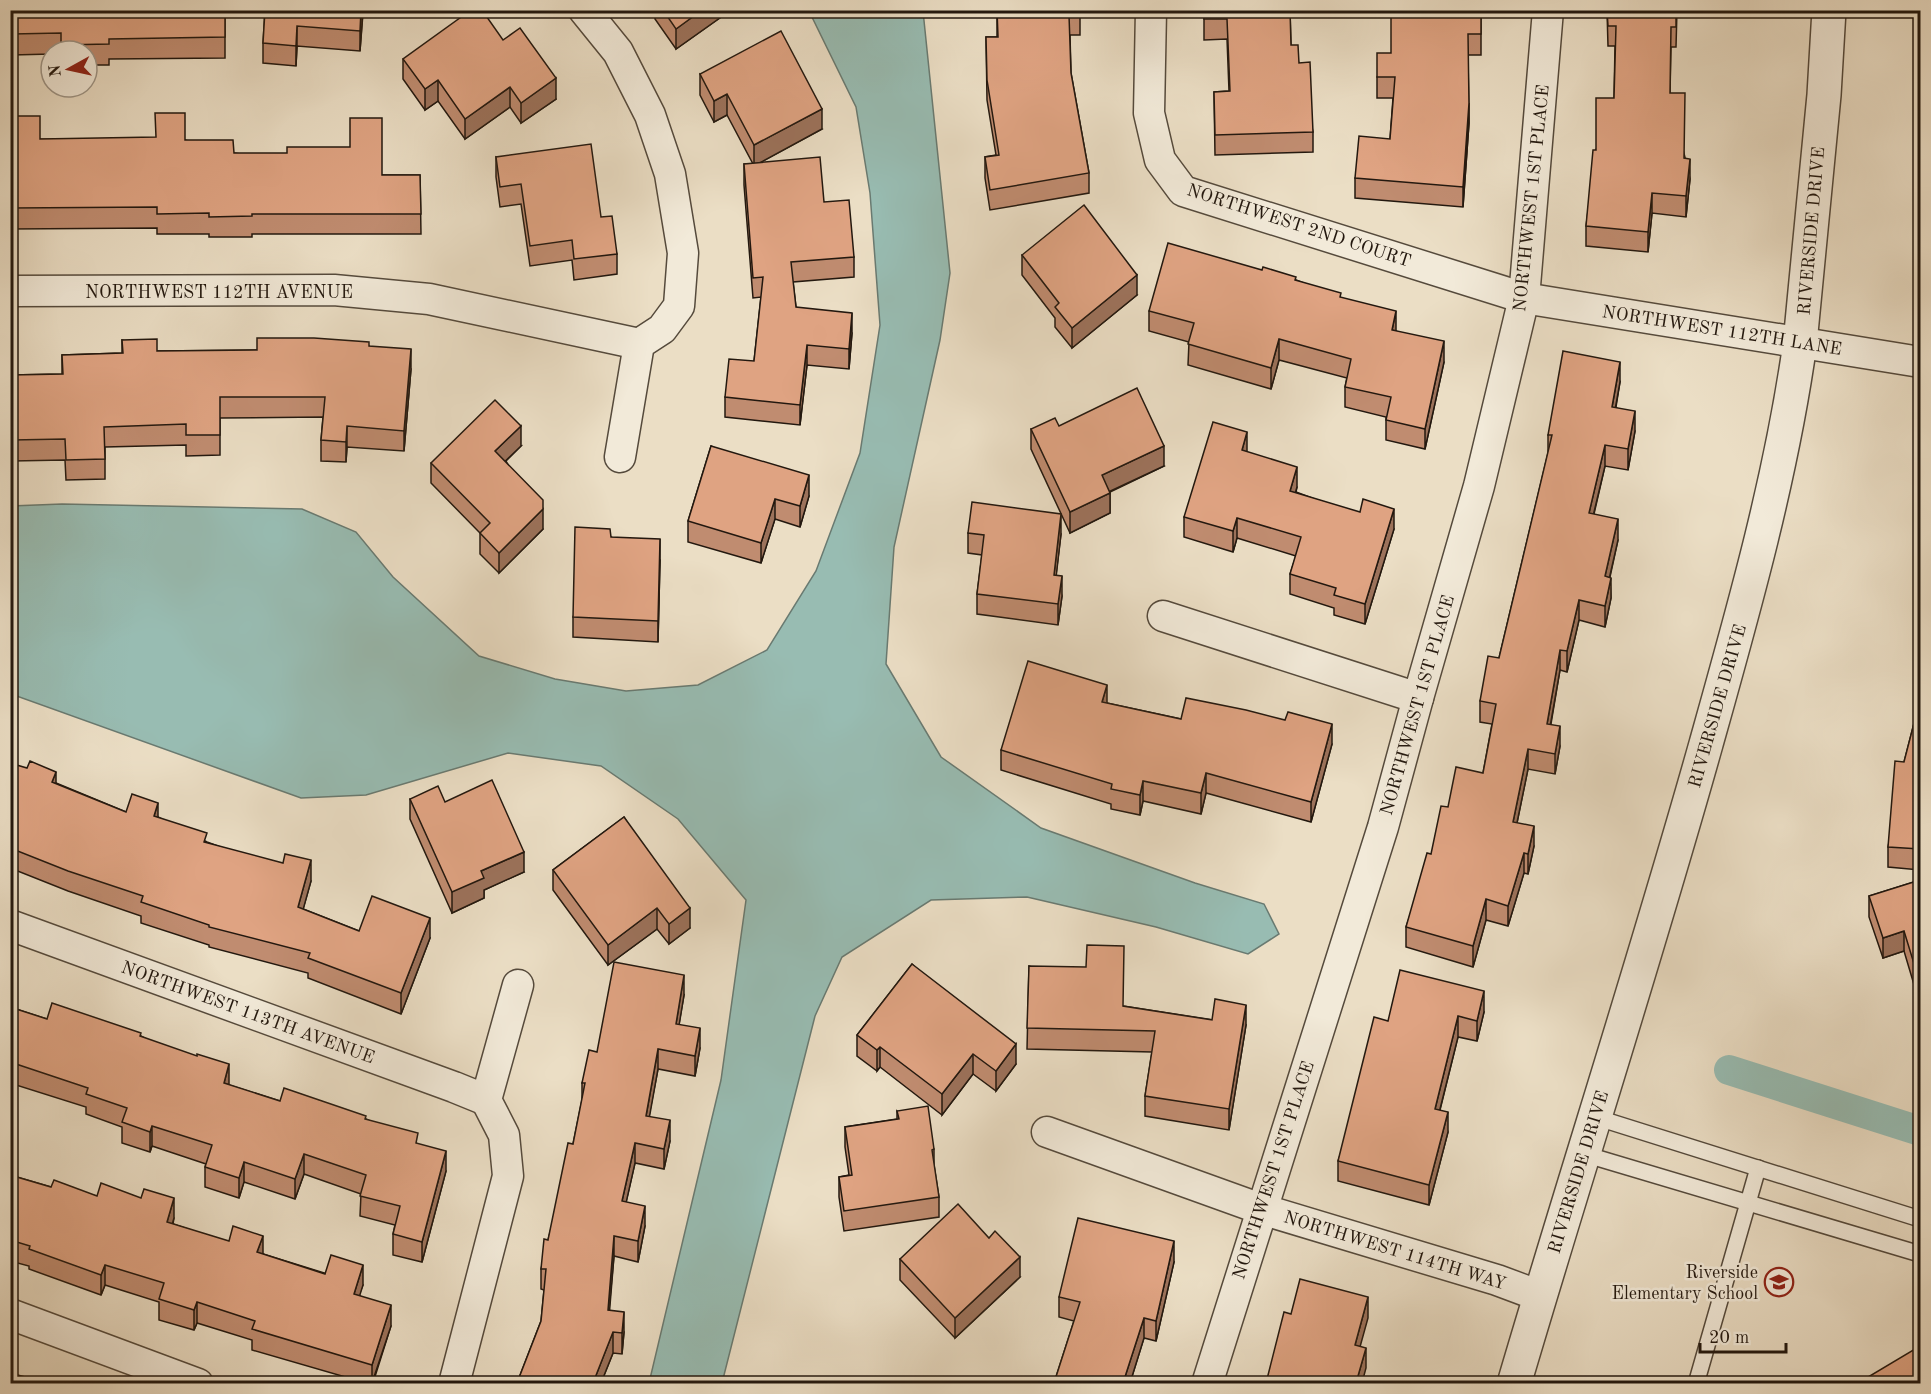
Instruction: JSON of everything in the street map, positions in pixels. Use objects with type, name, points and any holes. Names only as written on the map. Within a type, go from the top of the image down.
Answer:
[{"type":"street","points":[[584,10],[618,52],[650,115],[669,174],[683,253],[679,306],[662,329],[639,344],[620,457]]},
{"type":"street","name":"NORTHWEST 2ND COURT","points":[[1151,10],[1149,113],[1160,160],[1183,191],[1524,298]]},
{"type":"street","name":"NORTHWEST 1ST PLACE","points":[[1207,1383],[1379,838],[1479,486],[1524,298],[1548,10]]},
{"type":"street","name":"RIVERSIDE DRIVE","points":[[1514,1383],[1678,846],[1750,589],[1796,376],[1824,95],[1829,10]]},
{"type":"street","name":"NORTHWEST 112TH AVENUE","points":[[10,291],[334,290],[429,299],[639,344]]},
{"type":"street","name":"NORTHWEST 112TH LANE","points":[[1524,298],[1920,362]]},
{"type":"street","points":[[1163,616],[1418,698]]},
{"type":"street","name":"NORTHWEST 113TH AVENUE","points":[[10,925],[486,1100]]},
{"type":"street","points":[[454,1383],[508,1176],[504,1135],[486,1100],[518,985]]},
{"type":"street","name":"NORTHWEST 114TH WAY","points":[[1047,1132],[1261,1209],[1497,1280],[1540,1296]]},
{"type":"street","points":[[10,1314],[198,1383]]},
{"type":"lane","points":[[1595,1117],[1920,1220]]},
{"type":"lane","points":[[1584,1154],[1920,1254]]},
{"type":"lane","points":[[1696,1383],[1758,1168]]},
{"type":"water","points":[[809,11],[923,11],[950,273],[940,340],[894,547],[886,664],[941,757],[1041,828],[1195,883],[1264,904],[1279,934],[1248,954],[1156,927],[1027,897],[931,900],[842,957],[815,1016],[722,1383],[649,1383],[721,1080],[746,900],[678,819],[601,766],[508,753],[366,795],[301,798],[11,694],[11,506],[62,504],[302,509],[356,532],[393,577],[479,656],[555,679],[626,691],[698,685],[767,650],[816,571],[860,453],[880,325],[870,193],[856,107]]},
{"type":"building","points":[[11,10],[225,10],[225,37],[109,39],[109,44],[99,44],[99,39],[61,39],[61,33],[12,34]]},
{"type":"building","points":[[265,10],[361,10],[360,31],[297,26],[296,46],[263,43]]},
{"type":"building","points":[[471,10],[482,10],[503,40],[520,28],[556,78],[521,103],[510,87],[465,119],[438,80],[425,89],[403,59]]},
{"type":"building","points":[[663,10],[702,10],[676,29]]},
{"type":"building","points":[[997,10],[1080,10],[1080,14],[1069,15],[1071,73],[1089,173],[990,190],[985,157],[999,155],[987,80],[986,37],[998,37]]},
{"type":"building","points":[[1204,10],[1290,10],[1291,45],[1298,45],[1299,63],[1310,62],[1313,132],[1215,135],[1214,92],[1230,91],[1227,19],[1204,19]]},
{"type":"building","points":[[1391,10],[1481,10],[1481,34],[1468,34],[1469,103],[1463,187],[1355,178],[1359,136],[1390,139],[1395,77],[1377,77],[1377,53],[1391,53]]},
{"type":"building","points":[[1607,10],[1676,10],[1676,27],[1671,27],[1670,93],[1685,93],[1684,158],[1690,159],[1686,196],[1652,193],[1648,232],[1586,226],[1593,150],[1596,150],[1596,98],[1614,98],[1616,26],[1608,26]]},
{"type":"building","points":[[781,31],[822,109],[754,145],[727,94],[714,101],[700,74]]},
{"type":"building","points":[[155,113],[185,113],[185,140],[233,140],[234,153],[287,153],[287,147],[350,147],[350,118],[382,118],[382,175],[420,175],[421,214],[252,214],[252,216],[209,217],[209,213],[157,214],[157,207],[10,208],[10,116],[40,116],[40,139],[156,137]]},
{"type":"building","points":[[591,144],[601,217],[612,216],[617,254],[574,259],[572,240],[530,246],[521,184],[500,187],[496,157]]},
{"type":"building","points":[[820,157],[824,202],[849,200],[854,257],[791,262],[796,307],[852,313],[849,349],[807,345],[800,405],[725,397],[729,359],[754,361],[763,277],[753,278],[744,164]]},
{"type":"building","points":[[1084,205],[1137,275],[1072,328],[1055,307],[1059,303],[1022,255]]},
{"type":"building","points":[[1168,243],[1262,270],[1263,267],[1296,277],[1295,280],[1341,293],[1340,297],[1396,311],[1392,330],[1444,341],[1425,429],[1386,420],[1391,397],[1345,387],[1351,359],[1279,339],[1271,368],[1188,344],[1194,323],[1149,311]]},
{"type":"building","points":[[257,338],[314,338],[369,342],[369,346],[411,349],[404,431],[347,426],[346,442],[321,440],[325,397],[220,397],[220,435],[186,435],[186,424],[104,427],[105,459],[66,460],[65,439],[12,440],[10,375],[63,374],[62,355],[123,353],[122,340],[157,339],[157,351],[257,350]]},
{"type":"building","points":[[1563,351],[1620,362],[1612,407],[1635,411],[1628,449],[1605,445],[1589,513],[1618,519],[1605,576],[1611,578],[1605,606],[1579,600],[1567,651],[1560,650],[1547,724],[1560,726],[1555,754],[1528,749],[1513,822],[1534,826],[1528,854],[1524,853],[1508,906],[1486,899],[1473,946],[1406,927],[1427,853],[1431,854],[1441,806],[1448,807],[1456,767],[1483,773],[1496,704],[1480,701],[1488,656],[1499,658],[1552,435],[1548,435]]},
{"type":"building","points":[[1137,388],[1164,446],[1102,475],[1110,493],[1070,512],[1031,429],[1055,418],[1059,426]]},
{"type":"building","points":[[495,400],[521,426],[495,451],[543,500],[543,509],[499,553],[480,533],[490,523],[431,463]]},
{"type":"building","points":[[1213,422],[1247,432],[1242,450],[1297,467],[1290,491],[1360,512],[1363,499],[1394,509],[1365,604],[1334,595],[1336,588],[1290,574],[1301,537],[1237,518],[1233,531],[1184,517]]},
{"type":"building","points":[[711,446],[809,475],[800,506],[775,499],[761,543],[688,521]]},
{"type":"building","points":[[972,502],[1061,514],[1054,575],[1062,576],[1058,604],[977,594],[984,535],[968,533]]},
{"type":"building","points":[[575,527],[610,529],[611,537],[660,539],[658,621],[573,617]]},
{"type":"building","points":[[1028,661],[1107,685],[1102,702],[1181,719],[1186,698],[1285,720],[1288,712],[1332,724],[1311,802],[1206,773],[1201,793],[1143,781],[1140,795],[1111,789],[1112,784],[1001,750]]},
{"type":"building","points":[[1920,700],[1920,849],[1888,847],[1895,761],[1904,762]]},
{"type":"building","points":[[30,761],[56,772],[52,782],[126,812],[132,794],[158,803],[154,816],[207,833],[204,842],[283,863],[285,854],[311,860],[298,907],[359,931],[372,896],[430,918],[401,993],[308,958],[310,953],[209,927],[209,925],[141,902],[143,896],[68,871],[10,848],[10,763],[27,768]]},
{"type":"building","points":[[492,780],[524,852],[481,871],[484,878],[452,892],[410,799],[438,786],[445,802]]},
{"type":"building","points":[[624,817],[690,908],[669,924],[657,908],[608,945],[553,870]]},
{"type":"building","points":[[1920,880],[1920,966],[1915,967],[1904,931],[1883,938],[1869,896]]},
{"type":"building","points":[[1087,945],[1124,946],[1123,1006],[1212,1020],[1215,999],[1246,1005],[1229,1109],[1145,1096],[1155,1031],[1027,1028],[1029,966],[1086,967]]},
{"type":"building","points":[[614,962],[684,975],[676,1024],[700,1028],[695,1056],[658,1049],[646,1116],[670,1120],[664,1149],[635,1143],[622,1201],[645,1206],[638,1241],[614,1236],[608,1310],[624,1312],[622,1333],[613,1332],[593,1383],[517,1383],[541,1321],[546,1269],[541,1269],[544,1239],[548,1240],[568,1143],[573,1144],[589,1050],[597,1052]]},
{"type":"building","points":[[912,964],[1016,1044],[996,1071],[973,1054],[942,1094],[880,1047],[877,1050],[857,1035]]},
{"type":"building","points":[[1400,970],[1484,991],[1477,1021],[1458,1016],[1435,1109],[1448,1112],[1429,1185],[1338,1161],[1374,1017],[1388,1021]]},
{"type":"building","points":[[52,1003],[141,1033],[140,1036],[197,1056],[197,1054],[229,1064],[224,1083],[280,1101],[284,1088],[366,1116],[365,1119],[418,1133],[416,1143],[446,1151],[422,1242],[393,1234],[400,1206],[360,1196],[366,1175],[304,1154],[295,1179],[244,1162],[239,1178],[205,1167],[212,1145],[152,1126],[150,1132],[122,1122],[127,1108],[86,1094],[88,1088],[16,1064],[10,1082],[10,1007],[47,1019]]},
{"type":"building","points":[[928,1106],[939,1197],[844,1211],[839,1177],[852,1175],[845,1127],[899,1119],[897,1111]]},
{"type":"building","points":[[10,1175],[51,1187],[54,1180],[97,1196],[101,1183],[141,1198],[144,1189],[174,1198],[167,1222],[229,1241],[233,1226],[263,1236],[257,1252],[325,1274],[331,1255],[363,1265],[354,1294],[391,1305],[372,1365],[252,1329],[255,1321],[197,1302],[194,1310],[159,1299],[164,1283],[105,1265],[101,1275],[10,1240]]},
{"type":"building","points":[[958,1204],[989,1238],[995,1231],[1020,1257],[955,1318],[900,1259]]},
{"type":"building","points":[[1078,1218],[1174,1241],[1156,1321],[1144,1318],[1123,1383],[1054,1383],[1080,1302],[1059,1297]]},
{"type":"building","points":[[1300,1279],[1368,1297],[1355,1345],[1366,1348],[1356,1383],[1266,1383],[1284,1312],[1291,1314]]},
{"type":"building","points":[[1920,1346],[1920,1383],[1858,1383]]},
{"type":"building","points":[[10,1373],[48,1383],[10,1383]]},
{"type":"waterway","points":[[1729,1070],[1920,1131]]},
{"type":"place","name":"Riverside Elementary School","points":[[1779,1282]]}]
